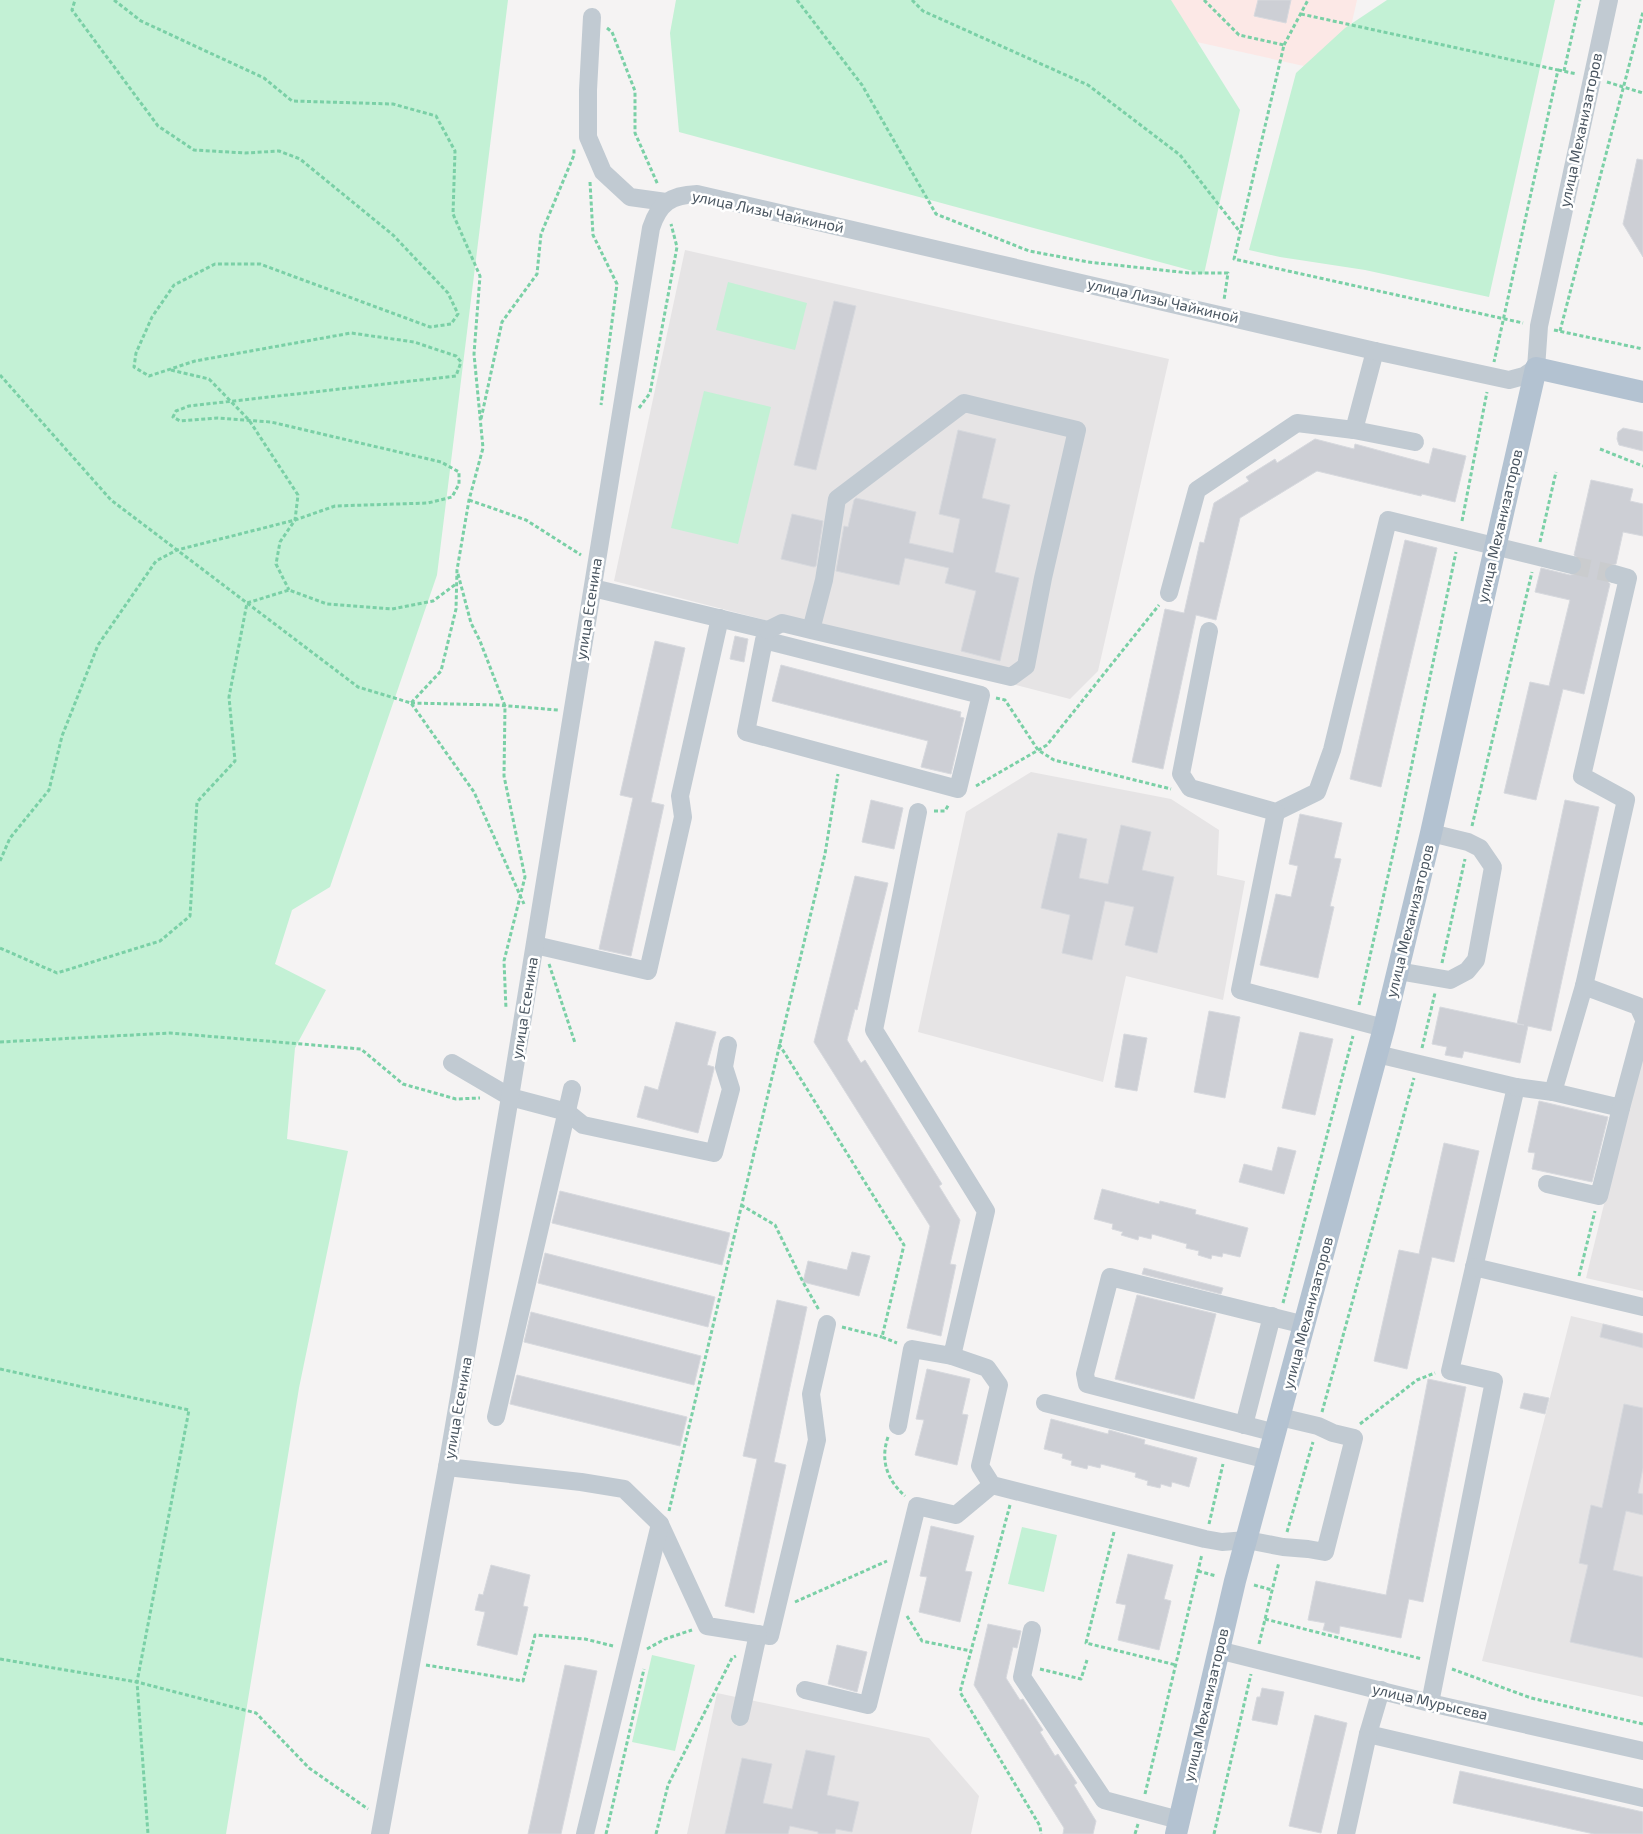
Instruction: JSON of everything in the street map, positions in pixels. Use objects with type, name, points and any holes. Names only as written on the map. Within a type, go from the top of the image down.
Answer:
[{"type":"main road","points":[[1536,368],[1643,392]]},
{"type":"main road","name":"улица Механизаторов","points":[[1177,1827],[1235,1581],[1384,1028],[1432,833],[1536,368]]},
{"type":"street","name":"улица Механизаторов","points":[[1536,368],[1539,326],[1609,0]]},
{"type":"street","name":"улица Лизы Чайкиной","points":[[592,17],[588,90],[588,137],[604,172],[630,197],[674,198],[697,194],[1375,351],[1509,380],[1524,376],[1536,368]]},
{"type":"street","name":"улица Есенина","points":[[381,1827],[447,1467],[538,942],[596,565],[651,228],[655,214],[674,198]]},
{"type":"street","points":[[1354,430],[1375,351]]},
{"type":"street","points":[[593,588],[720,618],[766,635],[981,695],[958,789],[746,732],[766,635],[782,623],[811,630],[1011,678],[1026,666],[1043,578],[1078,430],[964,403],[837,499],[824,580],[811,630]]},
{"type":"street","points":[[1168,593],[1197,490],[1297,424],[1354,430],[1415,442]]},
{"type":"street","points":[[1209,631],[1181,774],[1190,788],[1276,812],[1317,792],[1332,750],[1388,520],[1572,565]]},
{"type":"street","points":[[1552,1092],[1584,986],[1626,800],[1582,776],[1628,578]]},
{"type":"street","points":[[538,942],[648,971],[683,818],[680,796],[720,618]]},
{"type":"street","points":[[918,812],[874,1030],[986,1211],[952,1356]]},
{"type":"street","points":[[1276,812],[1240,990],[1384,1028]]},
{"type":"street","points":[[1398,971],[1450,980],[1467,971],[1476,960],[1493,867],[1480,848],[1468,842],[1432,833]]},
{"type":"street","points":[[1584,986],[1638,1006],[1643,1017]]},
{"type":"street","points":[[1547,1184],[1599,1196],[1643,1026]]},
{"type":"street","points":[[452,1063],[510,1098],[567,1112],[583,1125],[714,1152],[731,1089],[724,1066],[728,1045]]},
{"type":"street","points":[[1377,1054],[1516,1087],[1552,1092],[1621,1108]]},
{"type":"street","points":[[1430,1702],[1494,1381],[1450,1371],[1516,1087]]},
{"type":"street","points":[[496,1417],[572,1089]]},
{"type":"street","points":[[1474,1267],[1643,1307]]},
{"type":"street","points":[[898,1426],[912,1349],[952,1356],[987,1368],[999,1385],[980,1466],[992,1485],[1205,1539],[1222,1542],[1247,1540],[1325,1552],[1354,1438],[1332,1433],[1318,1426],[1244,1425],[1086,1384],[1085,1374],[1110,1277],[1305,1325]]},
{"type":"street","points":[[1244,1425],[1276,1317]]},
{"type":"street","points":[[447,1467],[581,1482],[624,1489],[664,1519],[707,1626],[757,1640],[770,1636],[817,1440],[811,1394],[827,1324]]},
{"type":"street","points":[[1045,1403],[1268,1460]]},
{"type":"street","points":[[805,1690],[868,1705],[917,1506],[956,1515],[992,1485]]},
{"type":"street","points":[[585,1834],[664,1519]]},
{"type":"street","points":[[1032,1630],[1022,1677],[1104,1800],[1177,1827]]},
{"type":"street","points":[[740,1716],[757,1640]]},
{"type":"street","name":"улица Мурысева","points":[[1218,1650],[1430,1702],[1643,1751]]},
{"type":"street","points":[[1346,1834],[1368,1734],[1381,1690]]},
{"type":"street","points":[[1368,1734],[1643,1798]]},
{"type":"path","points":[[0,861],[10,838],[49,790],[62,736],[98,645],[156,561],[177,550],[295,520],[335,506],[428,503],[452,497],[459,484],[459,472],[442,462],[271,422],[218,418],[180,421],[173,417],[176,411],[189,406],[456,376],[461,362],[456,356],[414,342],[351,333],[195,362],[150,376],[134,366],[136,353],[152,317],[174,285],[215,264],[260,264],[430,327],[451,324],[458,314],[448,293],[393,235],[300,159],[279,151],[246,153],[194,150],[158,126],[72,10],[75,0]]},
{"type":"path","points":[[114,0],[141,21],[264,78],[292,101],[393,104],[436,116],[455,151],[454,214],[480,276],[474,354],[482,448],[469,500],[457,570],[456,609],[442,672],[411,703]]},
{"type":"path","points":[[797,0],[862,85],[936,214],[1029,251],[1088,262],[1189,273],[1228,273],[1221,314]]},
{"type":"path","points":[[912,0],[923,11],[1088,85],[1180,155],[1241,232]]},
{"type":"path","points":[[1204,0],[1239,35],[1284,45]]},
{"type":"path","points":[[1308,0],[1284,45],[1234,259],[1643,349]]},
{"type":"path","points":[[1564,71],[1580,0]]},
{"type":"path","points":[[1560,331],[1643,12]]},
{"type":"path","points":[[1276,1317],[1356,1020],[1397,836],[1459,538],[1490,376],[1558,70],[1301,14]]},
{"type":"path","points":[[592,17],[612,32],[636,91],[635,132],[674,198],[677,247],[650,393],[638,410]]},
{"type":"path","points":[[480,424],[502,322],[537,274],[541,234],[574,155],[573,142]]},
{"type":"path","points":[[593,235],[617,284],[601,405]]},
{"type":"path","points":[[171,370],[209,379],[249,420],[298,495],[295,520],[280,542],[276,564],[289,590]]},
{"type":"path","points":[[0,375],[111,500],[358,687],[411,703],[505,706],[573,711]]},
{"type":"path","points":[[1600,449],[1643,466]]},
{"type":"path","points":[[1214,1834],[1283,1547],[1418,1064],[1468,842],[1556,472]]},
{"type":"path","points":[[469,500],[526,520],[596,565]]},
{"type":"path","points":[[457,570],[471,623],[480,641],[505,706],[504,776],[525,877],[504,961],[506,1010]]},
{"type":"path","points":[[247,603],[289,590],[327,604],[392,608],[433,600],[456,583]]},
{"type":"path","points":[[1038,750],[1047,745],[1168,593]]},
{"type":"path","points":[[0,948],[57,973],[160,941],[190,916],[197,802],[235,761],[229,696],[247,603]]},
{"type":"path","points":[[981,695],[1005,700],[1038,750],[1054,760],[1172,789],[1190,788]]},
{"type":"path","points":[[411,703],[474,792],[520,895],[576,1043]]},
{"type":"path","points":[[664,1519],[825,854],[841,758]]},
{"type":"path","points":[[0,955],[7,951]]},
{"type":"path","points":[[0,1042],[170,1032],[361,1049],[403,1084],[456,1099],[510,1098]]},
{"type":"path","points":[[779,1044],[904,1245],[882,1337]]},
{"type":"path","points":[[1575,1291],[1599,1196]]},
{"type":"path","points":[[741,1205],[775,1226],[803,1282],[827,1324],[882,1337],[912,1349]]},
{"type":"path","points":[[1345,1436],[1417,1380],[1452,1366]]},
{"type":"path","points":[[0,1369],[189,1410],[137,1682],[148,1834]]},
{"type":"path","points":[[898,1426],[887,1438],[884,1462],[897,1488],[917,1506]]},
{"type":"path","points":[[1143,1800],[1227,1449]]},
{"type":"path","points":[[1012,1500],[960,1692],[1040,1826],[1041,1834]]},
{"type":"path","points":[[1115,1526],[1086,1643],[1176,1665]]},
{"type":"path","points":[[776,1610],[906,1552]]},
{"type":"path","points":[[896,1596],[922,1641],[971,1652]]},
{"type":"path","points":[[424,1665],[523,1681],[535,1636],[585,1639]]},
{"type":"path","points":[[647,1658],[651,1639]]},
{"type":"path","points":[[656,1834],[668,1785],[732,1658],[757,1640]]},
{"type":"path","points":[[0,1659],[137,1682],[256,1713],[309,1768],[381,1827]]},
{"type":"path","points":[[1024,1666],[1081,1679],[1087,1660]]},
{"type":"path","points":[[606,1834],[645,1667]]},
{"type":"path","points":[[1135,1834],[1139,1817]]},
{"type":"shaded area","points":[[1112,0],[1357,0],[1340,74],[1107,22]]},
{"type":"shaded area","points":[[685,250],[1169,359],[1098,671],[1070,699],[614,581]]},
{"type":"shaded area","points":[[1031,772],[1171,799],[1219,830],[1217,875],[1245,881],[1223,1000],[1126,976],[1103,1082],[918,1032],[966,812]]},
{"type":"shaded area","points":[[1643,1045],[1643,1291],[1586,1278]]},
{"type":"shaded area","points":[[1571,1316],[1643,1333],[1643,1697],[1482,1661]]},
{"type":"shaded area","points":[[717,1693],[929,1738],[979,1796],[971,1834],[687,1834]]},
{"type":"green space","points":[[0,0],[508,0],[437,575],[330,887],[292,910],[275,964],[326,990],[295,1048],[287,1139],[348,1151],[299,1388],[226,1834],[0,1834]]},
{"type":"green space","points":[[676,0],[1171,0],[1240,110],[1204,274],[679,132],[670,33]]},
{"type":"green space","points":[[1387,0],[1555,0],[1489,297],[1365,270],[1280,257],[1249,250],[1296,73],[1345,28]]},
{"type":"green space","points":[[728,282],[807,303],[795,350],[716,330]]},
{"type":"green space","points":[[704,391],[771,407],[738,544],[671,528]]},
{"type":"green space","points":[[1022,1527],[1057,1535],[1044,1592],[1008,1584]]},
{"type":"green space","points":[[652,1655],[695,1665],[675,1751],[632,1742]]},
{"type":"building","points":[[1258,0],[1291,0],[1286,23],[1254,16]]},
{"type":"building","points":[[1637,159],[1643,160],[1643,257],[1623,224]]},
{"type":"building","points":[[834,301],[856,306],[816,470],[794,465]]},
{"type":"building","points":[[1623,428],[1643,432],[1643,451],[1619,445],[1617,439],[1618,432]]},
{"type":"building","points":[[958,430],[996,439],[982,498],[1010,505],[995,572],[1019,578],[1000,661],[961,651],[976,591],[945,583],[949,568],[905,558],[899,585],[836,571],[844,526],[848,527],[856,498],[916,512],[909,543],[953,553],[960,519],[939,514]]},
{"type":"building","points":[[1315,439],[1354,449],[1355,444],[1429,464],[1433,448],[1466,456],[1455,502],[1422,494],[1421,496],[1317,471],[1240,518],[1216,620],[1196,615],[1163,769],[1132,762],[1165,609],[1184,613],[1200,542],[1204,543],[1214,503],[1249,481],[1246,477],[1275,459],[1277,463]]},
{"type":"building","points":[[1591,480],[1633,489],[1630,501],[1643,504],[1643,536],[1623,532],[1616,564],[1607,566],[1604,571],[1604,577],[1610,584],[1584,694],[1563,689],[1536,800],[1504,793],[1530,682],[1549,686],[1570,600],[1535,592],[1541,568],[1570,575],[1579,573],[1582,568],[1582,562],[1574,555]]},
{"type":"building","points":[[792,514],[823,521],[816,566],[814,567],[781,559]]},
{"type":"building","points":[[1405,540],[1437,548],[1381,787],[1350,779]]},
{"type":"building","points":[[735,636],[748,639],[744,662],[730,659]]},
{"type":"building","points":[[655,641],[685,648],[651,802],[664,805],[631,956],[599,949],[633,798],[620,795]]},
{"type":"building","points":[[781,665],[961,712],[960,717],[964,718],[951,774],[921,767],[928,741],[772,701]]},
{"type":"building","points":[[871,800],[903,808],[894,849],[862,842]]},
{"type":"building","points":[[1565,800],[1599,807],[1551,1031],[1528,1026],[1520,1063],[1464,1051],[1462,1058],[1445,1055],[1447,1047],[1432,1044],[1440,1007],[1517,1024]]},
{"type":"building","points":[[1300,814],[1342,823],[1334,858],[1341,859],[1330,906],[1334,907],[1318,978],[1260,965],[1276,894],[1291,897],[1298,866],[1289,864]]},
{"type":"building","points":[[1121,825],[1151,832],[1142,870],[1174,877],[1157,953],[1125,945],[1134,907],[1105,901],[1092,960],[1062,953],[1070,915],[1041,908],[1058,833],[1087,839],[1079,878],[1108,884]]},
{"type":"building","points":[[855,876],[888,883],[857,1010],[855,1009],[847,1040],[861,1063],[865,1060],[942,1184],[939,1186],[960,1220],[950,1264],[956,1265],[941,1336],[907,1328],[930,1226],[814,1042]]},
{"type":"building","points":[[1209,1011],[1240,1017],[1225,1098],[1194,1092]]},
{"type":"building","points":[[676,1022],[716,1032],[707,1065],[714,1067],[714,1069],[698,1133],[637,1117],[645,1086],[658,1090]]},
{"type":"building","points":[[1300,1032],[1333,1039],[1315,1115],[1282,1108]]},
{"type":"building","points":[[1124,1034],[1147,1038],[1137,1091],[1115,1087]]},
{"type":"building","points":[[1539,1101],[1608,1117],[1592,1182],[1532,1169],[1535,1153],[1528,1152]]},
{"type":"building","points":[[1444,1143],[1479,1151],[1454,1262],[1432,1257],[1407,1369],[1374,1361],[1399,1250],[1419,1254]]},
{"type":"building","points":[[1278,1147],[1296,1151],[1284,1194],[1239,1182],[1244,1164],[1272,1171]]},
{"type":"building","points":[[1102,1189],[1159,1204],[1160,1201],[1196,1210],[1195,1214],[1248,1228],[1240,1257],[1223,1253],[1222,1257],[1212,1255],[1211,1259],[1198,1255],[1199,1251],[1186,1248],[1187,1244],[1152,1234],[1151,1239],[1139,1236],[1138,1240],[1121,1235],[1123,1232],[1112,1229],[1113,1224],[1094,1219]]},
{"type":"building","points":[[560,1191],[730,1233],[722,1265],[552,1223]]},
{"type":"building","points":[[852,1252],[870,1256],[859,1296],[803,1282],[808,1261],[847,1270]]},
{"type":"building","points":[[545,1253],[715,1297],[708,1327],[538,1283]]},
{"type":"building","points":[[1144,1268],[1223,1288],[1221,1294],[1142,1274]]},
{"type":"building","points":[[1137,1295],[1216,1314],[1194,1399],[1115,1379]]},
{"type":"building","points":[[777,1300],[807,1307],[774,1462],[786,1465],[754,1613],[725,1606],[757,1459],[743,1456]]},
{"type":"building","points":[[531,1312],[701,1356],[694,1385],[524,1342]]},
{"type":"building","points":[[1603,1324],[1643,1334],[1643,1348],[1600,1337]]},
{"type":"building","points":[[927,1369],[970,1379],[962,1414],[968,1415],[957,1465],[915,1455],[924,1420],[916,1419]]},
{"type":"building","points":[[517,1375],[687,1417],[680,1446],[510,1404]]},
{"type":"building","points":[[1428,1379],[1466,1387],[1423,1602],[1409,1599],[1401,1638],[1340,1626],[1339,1634],[1323,1630],[1325,1623],[1308,1620],[1316,1581],[1386,1595]]},
{"type":"building","points":[[1524,1393],[1549,1398],[1545,1414],[1520,1408]]},
{"type":"building","points":[[1624,1404],[1643,1408],[1643,1468],[1638,1493],[1643,1494],[1643,1515],[1626,1511],[1613,1570],[1643,1577],[1643,1658],[1570,1642],[1588,1565],[1579,1563],[1591,1505],[1602,1508]]},
{"type":"building","points":[[1051,1419],[1108,1434],[1109,1430],[1145,1440],[1144,1444],[1197,1458],[1189,1487],[1172,1482],[1171,1487],[1161,1484],[1160,1488],[1147,1485],[1148,1481],[1135,1477],[1136,1473],[1101,1464],[1100,1468],[1088,1465],[1087,1469],[1071,1465],[1072,1461],[1062,1458],[1063,1454],[1044,1449]]},
{"type":"building","points":[[931,1526],[974,1536],[965,1571],[972,1572],[960,1622],[919,1612],[927,1577],[920,1576]]},
{"type":"building","points":[[1128,1554],[1173,1565],[1164,1599],[1171,1601],[1159,1650],[1118,1640],[1126,1605],[1116,1603]]},
{"type":"building","points":[[491,1565],[530,1575],[523,1606],[528,1607],[517,1655],[477,1645],[485,1612],[475,1610],[479,1594],[483,1595]]},
{"type":"building","points":[[988,1624],[1021,1631],[1017,1648],[1013,1647],[1006,1678],[1020,1700],[1023,1699],[1043,1730],[1040,1732],[1055,1756],[1058,1754],[1077,1783],[1074,1785],[1096,1821],[1093,1834],[1063,1834],[1064,1828],[974,1685]]},
{"type":"building","points":[[837,1645],[867,1652],[857,1692],[828,1684]]},
{"type":"building","points":[[565,1665],[597,1671],[561,1834],[528,1834]]},
{"type":"building","points":[[1262,1688],[1284,1692],[1277,1725],[1252,1720],[1257,1697],[1260,1697]]},
{"type":"building","points":[[1315,1715],[1347,1723],[1321,1833],[1289,1826]]},
{"type":"building","points":[[806,1750],[835,1756],[827,1795],[859,1802],[852,1832],[836,1829],[835,1834],[818,1834],[818,1832],[790,1826],[788,1834],[725,1834],[742,1758],[772,1764],[763,1803],[792,1809]]},
{"type":"building","points":[[1460,1771],[1643,1812],[1643,1834],[1594,1834],[1453,1803]]},
{"type":"tunnel","points":[[1572,565],[1614,574]]}]
